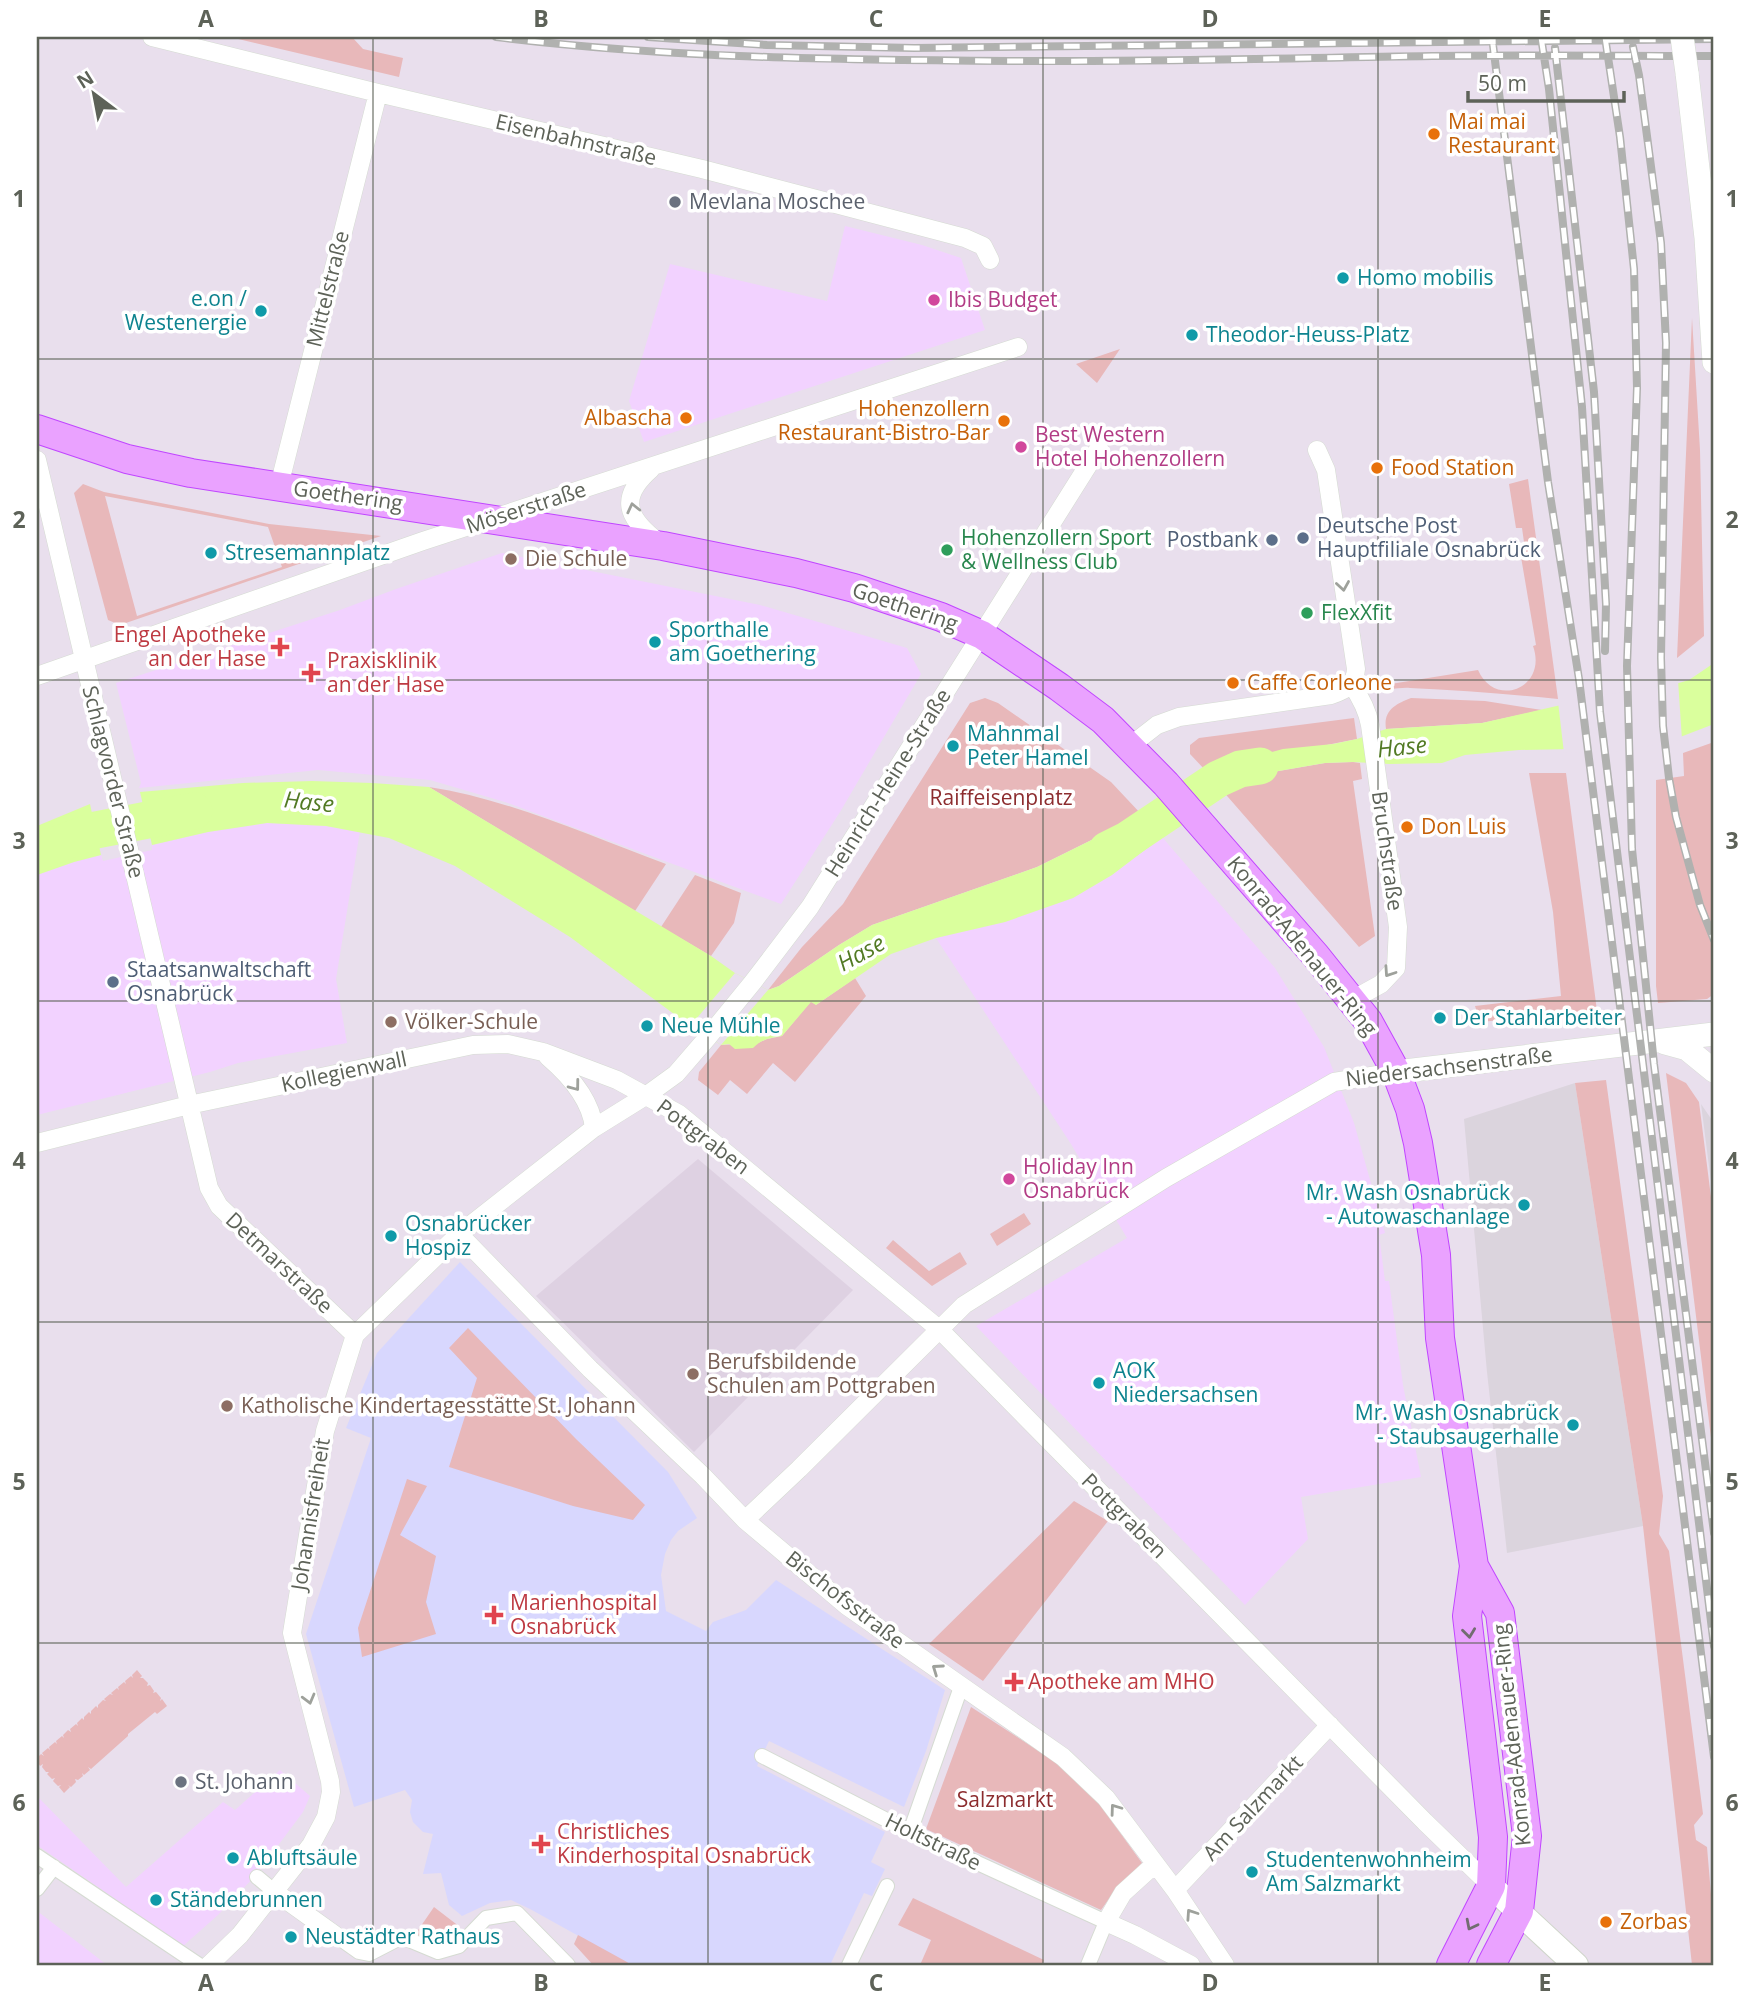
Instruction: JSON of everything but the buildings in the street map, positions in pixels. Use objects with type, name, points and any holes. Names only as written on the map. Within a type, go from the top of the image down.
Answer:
[{"type":"main road","name":"Goethering","points":[[37,429],[127,459],[191,473],[663,546],[796,573],[905,604],[982,635]]},
{"type":"main road","name":"Konrad-Adenauer-Ring","points":[[982,635],[1059,687],[1103,720],[1130,746],[1198,820],[1352,1000],[1382,1044],[1396,1072],[1410,1109],[1418,1143],[1436,1255],[1442,1350],[1474,1566],[1467,1615],[1493,1837],[1491,1886]]},
{"type":"main road","name":"Konrad-Adenauer-Ring","points":[[1474,1566],[1500,1613],[1527,1836],[1519,1911]]},
{"type":"main road","name":"Pottgraben","points":[[1491,1886],[1576,1965]]},
{"type":"main road","points":[[1451,1965],[1491,1886]]},
{"type":"main road","points":[[1491,1965],[1519,1911]]},
{"type":"street","name":"Eisenbahnstraße","points":[[152,37],[702,169],[965,238],[983,246],[990,260]]},
{"type":"street","points":[[1682,37],[1706,238],[1714,362]]},
{"type":"street","name":"Mittelstraße","points":[[279,486],[377,93]]},
{"type":"street","name":"Möserstraße","points":[[37,676],[492,519],[1018,347]]},
{"type":"street","name":"Heinrich-Heine-Straße","points":[[647,1095],[676,1074],[754,982],[810,907],[1099,448]]},
{"type":"street","name":"Bruchstraße","points":[[1317,450],[1326,470],[1354,677],[1370,725],[1398,927],[1396,968],[1381,984],[1352,1000]]},
{"type":"street","name":"Schlagvorder Straße","points":[[37,460],[189,1105]]},
{"type":"street","points":[[653,467],[640,479],[630,494],[630,509],[640,528],[663,546]]},
{"type":"street","points":[[1130,746],[1157,724],[1179,717],[1331,695],[1343,691],[1354,677]]},
{"type":"street","name":"Niedersachsenstraße","points":[[745,1520],[964,1305],[1166,1178],[1334,1082],[1396,1072],[1714,1034]]},
{"type":"street","points":[[1659,1041],[1687,1049],[1714,1071]]},
{"type":"street","name":"Kollegienwall","points":[[37,1143],[189,1105],[473,1045],[508,1044],[543,1052],[617,1080],[647,1095]]},
{"type":"street","points":[[543,1052],[561,1068],[587,1103],[593,1114],[594,1128]]},
{"type":"street","name":"Johannisfreiheit","points":[[209,1965],[240,1935],[275,1892],[323,1825],[330,1804],[328,1771],[292,1633],[325,1432],[355,1335],[459,1234],[594,1128],[647,1095]]},
{"type":"street","name":"Pottgraben","points":[[647,1095],[679,1114],[939,1329],[1491,1886]]},
{"type":"street","name":"Detmarstraße","points":[[189,1105],[209,1188],[219,1206],[355,1335]]},
{"type":"street","name":"Bischofsstraße","points":[[459,1234],[590,1368],[745,1520],[847,1606],[1063,1757],[1106,1798],[1175,1891],[1225,1965]]},
{"type":"street","points":[[910,1832],[961,1687]]},
{"type":"street","name":"Am Salzmarkt","points":[[1175,1891],[1330,1725]]},
{"type":"street","name":"Holtstraße","points":[[762,1756],[910,1832],[1135,1935],[1191,1965]]},
{"type":"street","points":[[37,1856],[199,1965]]},
{"type":"street","points":[[1088,1965],[1106,1922],[1123,1893],[1155,1864]]},
{"type":"street","points":[[37,1889],[54,1867]]},
{"type":"street","points":[[257,1877],[359,1952],[369,1954],[402,1937],[438,1952],[459,1946],[486,1918],[517,1913],[568,1965]]},
{"type":"street","points":[[849,1965],[887,1886]]},
{"type":"shaded area","points":[[845,226],[922,245],[961,258],[985,330],[644,442],[629,401],[670,264],[827,301]]},
{"type":"shaded area","points":[[502,553],[760,605],[907,648],[921,674],[840,812],[781,904],[505,802],[430,780],[318,770],[139,788],[141,783],[116,683],[340,610]]},
{"type":"shaded area","points":[[267,823],[360,831],[336,979],[347,1043],[238,1063],[37,1115],[37,875],[101,855],[103,861],[152,850],[152,845],[208,832]]},
{"type":"shaded area","points":[[1162,837],[1275,968],[1324,1047],[1354,1123],[1385,1233],[1379,1235],[1385,1281],[1389,1281],[1403,1385],[1421,1477],[1301,1497],[1308,1539],[1245,1605],[976,1326],[1127,1238],[1071,1144],[936,938],[1005,922],[1073,898],[1112,875]]},
{"type":"shaded area","points":[[1575,1083],[1643,1526],[1507,1553],[1464,1119]]},
{"type":"shaded area","points":[[1701,1104],[1714,1123],[1714,1205]]},
{"type":"shaded area","name":"Berufsbildende Schulen am Pottgraben","points":[[698,1159],[853,1290],[694,1452],[536,1296]]},
{"type":"shaded area","name":"Marienhospital Osnabrück","points":[[460,1262],[668,1472],[697,1518],[678,1531],[665,1554],[661,1575],[666,1611],[706,1631],[713,1622],[746,1610],[776,1580],[945,1690],[926,1751],[904,1807],[769,1741],[757,1766],[885,1832],[871,1862],[885,1869],[872,1896],[864,1893],[830,1965],[631,1965],[511,1900],[490,1903],[462,1916],[449,1905],[441,1873],[423,1874],[433,1834],[423,1832],[413,1822],[410,1812],[412,1800],[405,1790],[354,1807],[306,1634],[371,1438],[346,1428],[377,1353]]},
{"type":"shaded area","points":[[280,1770],[310,1796],[303,1812],[256,1875],[218,1915],[183,1946],[37,1845],[37,1796],[126,1887],[223,1802],[235,1810]]},
{"type":"shaded area","points":[[37,1911],[45,1917],[107,1965],[37,1965]]},
{"type":"green space","points":[[230,37],[352,37],[363,49],[403,58],[399,77]]},
{"type":"green space","points":[[1692,318],[1700,450],[1704,636],[1677,658]]},
{"type":"green space","points":[[1120,349],[1097,383],[1076,364]]},
{"type":"green space","points":[[1528,479],[1558,699],[1447,690],[1389,689],[1378,686],[1478,670],[1486,682],[1496,689],[1507,691],[1527,682],[1536,661],[1533,646],[1536,645],[1521,557],[1526,556],[1522,528],[1516,528],[1509,484]]},
{"type":"green space","points":[[83,484],[104,492],[269,524],[381,536],[120,625],[108,620],[74,493]],"holes":[[[105,496],[268,527],[282,567],[137,616]]]},
{"type":"green space","name":"Raiffeisenplatz","points":[[985,698],[998,703],[1111,782],[1142,815],[1037,867],[872,925],[779,986],[768,990],[802,947],[843,904],[970,703]]},
{"type":"green space","points":[[1411,698],[1485,701],[1542,710],[1482,723],[1386,729],[1389,712],[1396,705]]},
{"type":"green space","points":[[1354,718],[1357,739],[1206,771],[1190,754],[1190,745],[1199,738]]},
{"type":"green space","points":[[1714,742],[1714,994],[1707,999],[1658,1003],[1656,780],[1684,776],[1683,753]]},
{"type":"green space","points":[[1325,763],[1360,763],[1362,779],[1353,781],[1375,936],[1359,947],[1221,789],[1238,778]]},
{"type":"green space","points":[[1529,773],[1566,773],[1597,1011],[1480,1022],[1475,1006],[1561,996],[1553,912]]},
{"type":"green space","points":[[429,787],[519,809],[666,864],[635,911]]},
{"type":"green space","points":[[695,875],[741,893],[734,923],[711,956],[661,927]]},
{"type":"green space","points":[[855,978],[866,996],[795,1082],[773,1063],[747,1094],[730,1080],[718,1095],[698,1080],[699,1072],[721,1045],[758,1043],[782,1036],[811,1001],[816,1005]]},
{"type":"green space","points":[[1666,1073],[1686,1083],[1699,1102],[1714,1221],[1714,1462]]},
{"type":"green space","points":[[1606,1080],[1663,1496],[1659,1534],[1669,1551],[1703,1814],[1694,1825],[1696,1840],[1707,1847],[1714,1965],[1692,1965],[1643,1526],[1575,1083]]},
{"type":"green space","points":[[1024,1213],[1031,1224],[997,1246],[990,1234]]},
{"type":"green space","points":[[893,1240],[929,1271],[960,1252],[967,1264],[932,1286],[886,1248]]},
{"type":"green space","points":[[468,1328],[576,1439],[645,1505],[633,1520],[573,1506],[449,1467],[477,1378],[449,1348]]},
{"type":"green space","points":[[407,1479],[427,1486],[400,1535],[436,1556],[426,1602],[436,1634],[362,1657],[358,1628]]},
{"type":"green space","points":[[1074,1501],[1108,1521],[983,1681],[929,1644]]},
{"type":"green space","points":[[137,1670],[142,1676],[140,1678],[148,1683],[147,1686],[150,1685],[153,1693],[156,1692],[161,1698],[160,1701],[162,1699],[167,1706],[157,1714],[155,1712],[128,1734],[91,1769],[88,1767],[90,1770],[84,1775],[82,1773],[83,1776],[78,1780],[75,1779],[76,1782],[71,1787],[68,1785],[70,1787],[64,1793],[59,1787],[61,1785],[58,1786],[53,1781],[55,1778],[52,1779],[47,1774],[49,1772],[42,1767],[43,1764],[40,1766],[37,1758],[41,1754],[44,1756],[42,1753],[48,1748],[50,1750],[49,1747],[55,1742],[57,1744],[56,1741],[62,1736],[64,1738],[63,1735],[68,1730],[71,1732],[70,1729],[76,1724],[78,1726],[77,1723],[82,1718],[84,1720],[89,1712],[91,1714],[96,1706],[98,1708],[117,1688],[119,1690],[118,1687],[124,1682],[126,1684],[125,1681],[131,1676],[133,1678],[132,1675]]},
{"type":"green space","name":"Salzmarkt","points":[[971,1707],[1054,1761],[1100,1805],[1142,1863],[1118,1886],[1101,1910],[926,1829]]},
{"type":"green space","points":[[913,1898],[1044,1960],[1042,1965],[920,1965],[931,1940],[898,1925]]},
{"type":"green space","points":[[434,1907],[460,1927],[449,1939],[440,1943],[414,1936]]},
{"type":"green space","points":[[578,1935],[631,1965],[593,1965],[574,1944]]},
{"type":"water","points":[[1714,663],[1714,724],[1675,739],[1619,748],[1519,750],[1465,755],[1442,763],[1325,763],[1238,778],[1221,789],[1206,771],[1283,749],[1333,744],[1386,729],[1482,723],[1561,705],[1655,690],[1689,680]]},
{"type":"water","points":[[312,781],[429,787],[735,973],[768,990],[779,986],[872,925],[1037,867],[1142,815],[1162,837],[1112,875],[1073,898],[1005,922],[936,938],[891,954],[816,1005],[811,1002],[782,1036],[770,1038],[753,1048],[735,1049],[729,1044],[721,1045],[678,1017],[570,937],[455,866],[389,838],[326,826],[267,823],[208,832],[152,845],[140,792],[243,783]]},
{"type":"water","points":[[90,804],[101,855],[37,875],[37,826]]},
{"type":"pier","points":[[1678,680],[1682,740],[1619,751],[1564,753],[1558,702],[1654,687]]},
{"type":"pier","points":[[735,973],[768,990],[721,1045],[691,1025]]},
{"type":"waterway","name":"Hase","points":[[1107,850],[1127,840],[1218,779],[1240,769],[1260,766]]},
{"type":"waterway","name":"Hase","points":[[37,852],[96,830],[194,811]]},
{"type":"railway","points":[[496,37],[688,54],[881,60],[1116,61],[1432,56],[1714,56]]},
{"type":"railway","points":[[648,37],[767,45],[914,48],[1714,39]]},
{"type":"railway","points":[[1492,37],[1548,482],[1579,679],[1714,1757]]},
{"type":"railway","points":[[1541,37],[1549,89],[1582,407],[1600,712],[1714,1646]]},
{"type":"railway","points":[[1605,37],[1620,137],[1634,269],[1637,388],[1627,666],[1632,849],[1654,1064],[1714,1533]]},
{"type":"railway","points":[[1633,47],[1661,243],[1666,343],[1661,658],[1663,726],[1676,817],[1700,905],[1714,940]]},
{"type":"railway","points":[[1555,48],[1594,392],[1606,604],[1605,651]]},
{"type":"place","name":"Mai mai Restaurant","points":[[1434,134]]},
{"type":"place","name":"Mevlana Moschee","points":[[675,202]]},
{"type":"place","name":"Homo mobilis","points":[[1343,278]]},
{"type":"place","name":"Ibis Budget","points":[[934,300]]},
{"type":"place","name":"e.on / Westenergie","points":[[261,311]]},
{"type":"place","name":"Theodor-Heuss-Platz","points":[[1192,335]]},
{"type":"place","name":"Albascha","points":[[686,418]]},
{"type":"place","name":"Hohenzollern Restaurant-Bistro-Bar","points":[[1004,421]]},
{"type":"place","name":"Best Western Hotel Hohenzollern","points":[[1021,447]]},
{"type":"place","name":"Food Station","points":[[1377,468]]},
{"type":"place","name":"Deutsche Post Hauptfiliale Osnabrück","points":[[1303,538]]},
{"type":"place","name":"Postbank","points":[[1272,540]]},
{"type":"place","name":"Hohenzollern Sport & Wellness Club","points":[[947,550]]},
{"type":"place","name":"Stresemannplatz","points":[[211,553]]},
{"type":"place","name":"Die Schule","points":[[511,559]]},
{"type":"place","name":"FlexXfit","points":[[1307,613]]},
{"type":"place","name":"Sporthalle am Goethering","points":[[655,642]]},
{"type":"place","name":"Engel Apotheke an der Hase","points":[[280,647]]},
{"type":"place","name":"Praxisklinik an der Hase","points":[[311,673]]},
{"type":"place","name":"Caffe Corleone","points":[[1233,683]]},
{"type":"place","name":"Mahnmal Peter Hamel","points":[[953,746]]},
{"type":"place","name":"Don Luis","points":[[1407,827]]},
{"type":"place","name":"Staatsanwaltschaft Osnabrück","points":[[113,982]]},
{"type":"place","name":"Der Stahlarbeiter","points":[[1440,1018]]},
{"type":"place","name":"Völker-Schule","points":[[391,1022]]},
{"type":"place","name":"Neue Mühle","points":[[647,1026]]},
{"type":"place","name":"Holiday Inn Osnabrück","points":[[1009,1179]]},
{"type":"place","name":"Mr. Wash Osnabrück - Autowaschanlage","points":[[1524,1205]]},
{"type":"place","name":"Osnabrücker Hospiz","points":[[391,1236]]},
{"type":"place","name":"Berufsbildende Schulen am Pottgraben","points":[[693,1374]]},
{"type":"place","name":"AOK Niedersachsen","points":[[1099,1383]]},
{"type":"place","name":"Katholische Kindertagesstätte St. Johann","points":[[227,1406]]},
{"type":"place","name":"Mr. Wash Osnabrück - Staubsaugerhalle","points":[[1573,1425]]},
{"type":"place","name":"Marienhospital Osnabrück","points":[[494,1615]]},
{"type":"place","name":"Apotheke am MHO","points":[[1014,1682]]},
{"type":"place","name":"St. Johann","points":[[181,1782]]},
{"type":"place","name":"Christliches Kinderhospital Osnabrück","points":[[541,1844]]},
{"type":"place","name":"Abluftsäule","points":[[233,1858]]},
{"type":"place","name":"Studentenwohnheim Am Salzmarkt","points":[[1252,1872]]},
{"type":"place","name":"Ständebrunnen","points":[[156,1900]]},
{"type":"place","name":"Zorbas","points":[[1606,1922]]},
{"type":"place","name":"Neustädter Rathaus","points":[[291,1937]]}]
